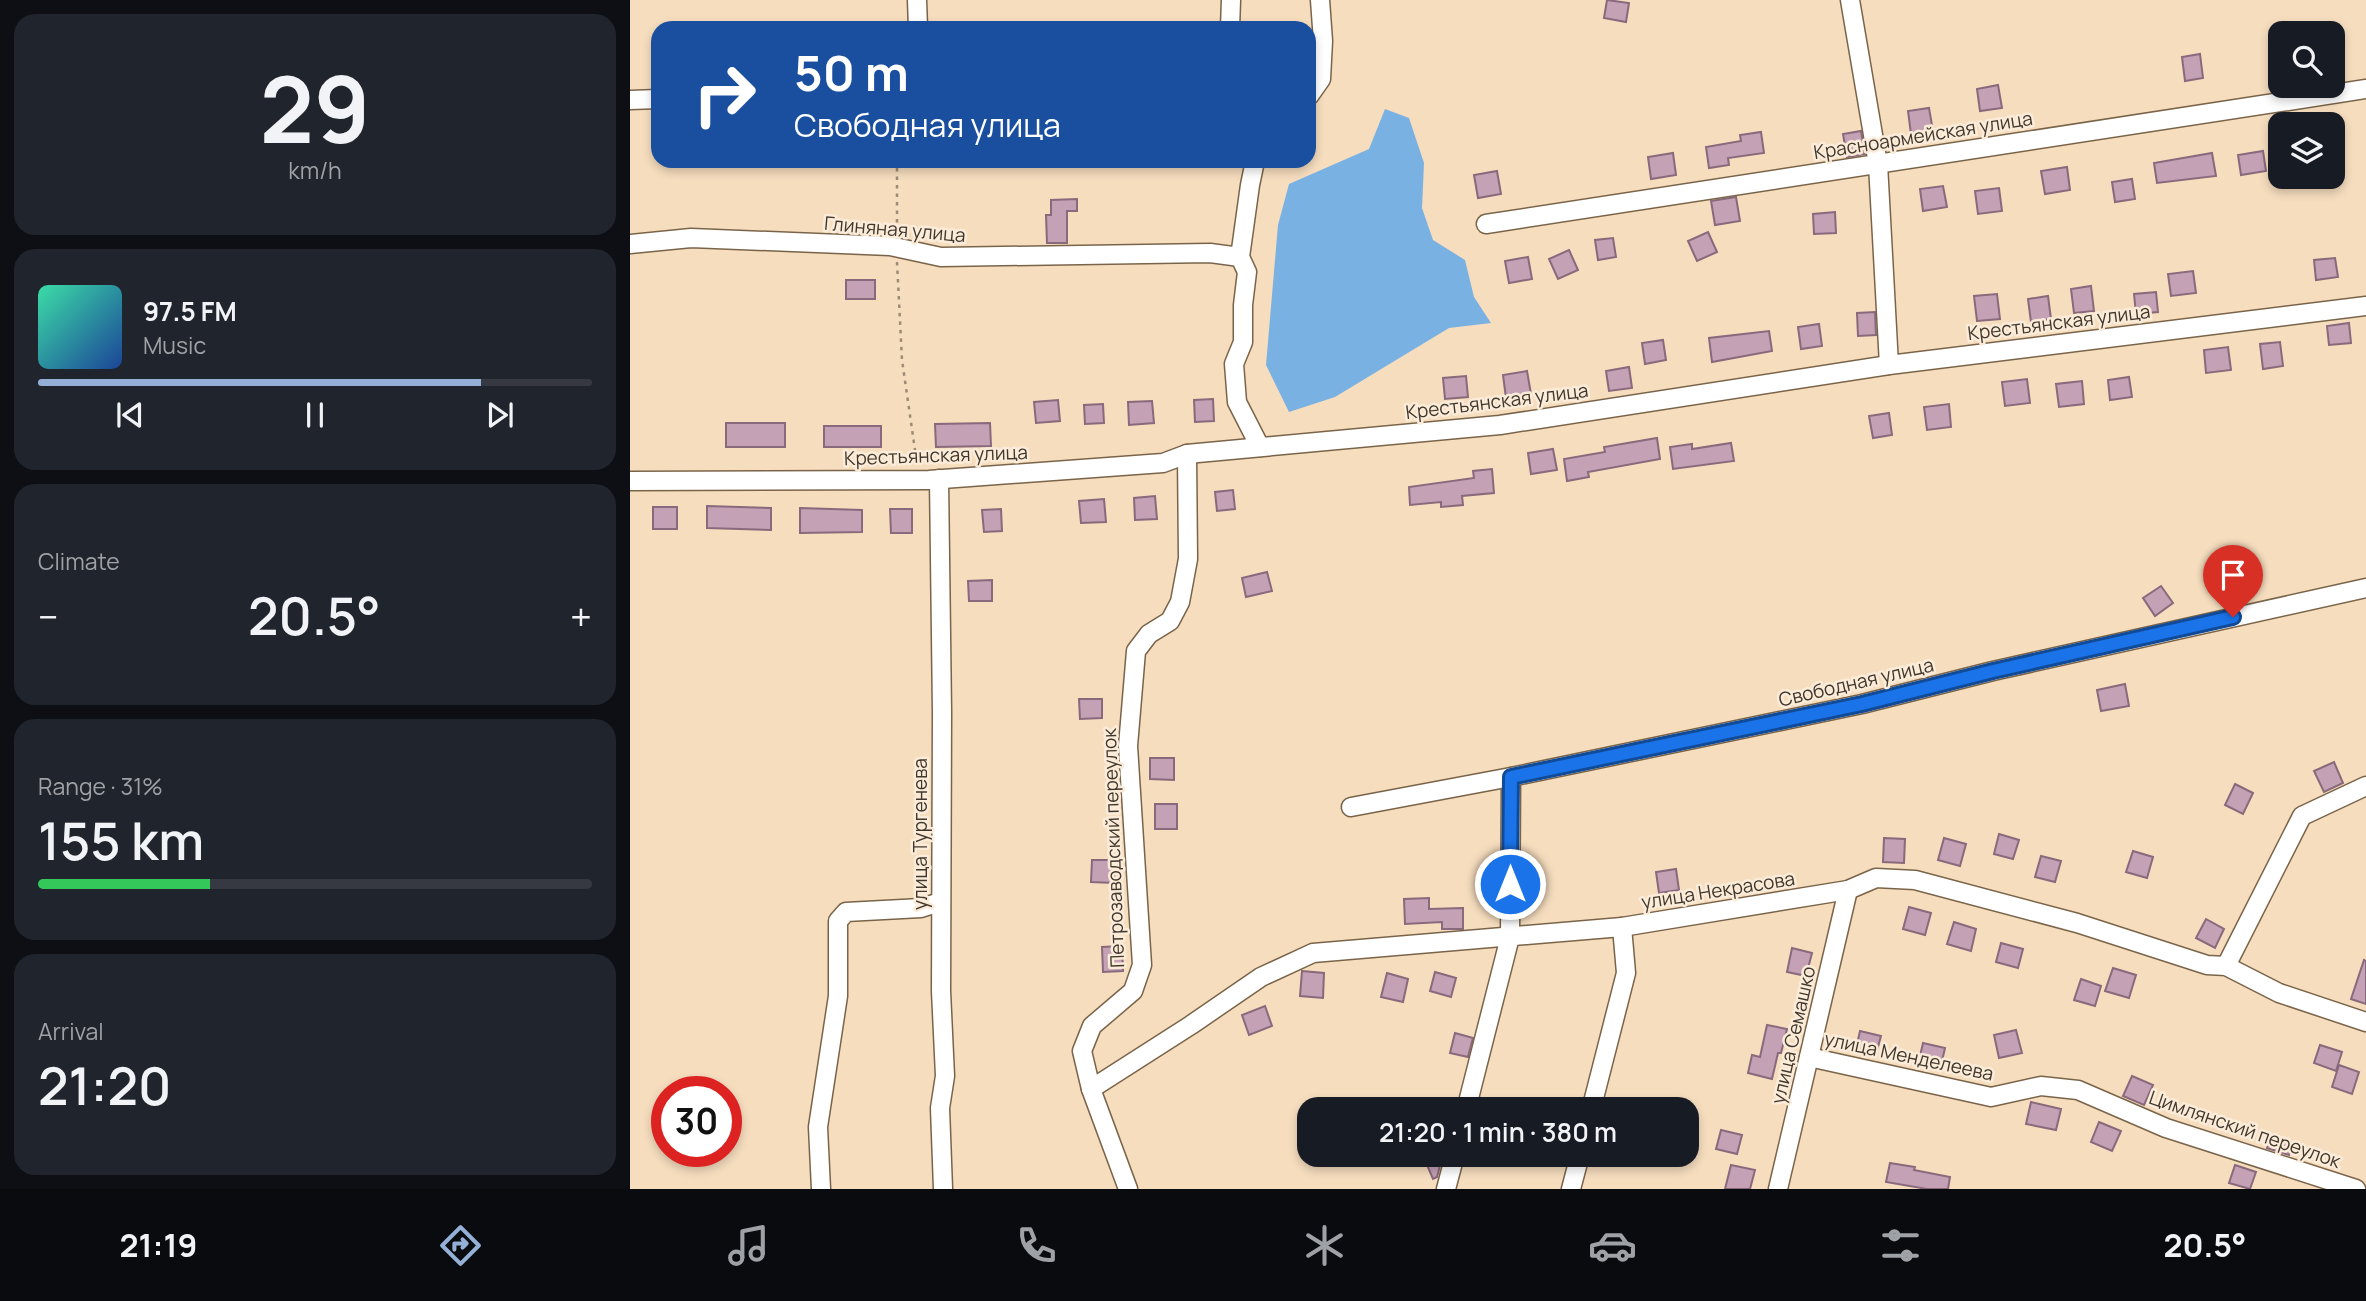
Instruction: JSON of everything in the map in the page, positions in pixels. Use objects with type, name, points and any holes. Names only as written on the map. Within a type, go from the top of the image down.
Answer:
[{"type":"street","points":[[916,0],[918,21]]},
{"type":"street","points":[[1230,21],[1231,0]]},
{"type":"street","points":[[1316,86],[1321,79],[1320,0]]},
{"type":"street","points":[[1850,0],[1878,164],[1888,365]]},
{"type":"street","name":"Красноармейская улица","points":[[1486,223],[2366,89]]},
{"type":"street","points":[[630,100],[651,99]]},
{"type":"street","points":[[1254,168],[1240,257],[1247,272],[1242,305],[1243,342],[1234,364],[1237,402],[1260,447]]},
{"type":"street","name":"Глиняная улица","points":[[630,244],[691,238],[897,247],[942,257],[1210,253],[1240,257]]},
{"type":"street","name":"Крестьянская улица","points":[[630,481],[919,480],[1163,463],[1187,454],[1500,425],[1888,365],[2366,306]]},
{"type":"street","name":"Петрозаводский переулок","points":[[1128,1189],[1091,1090],[1082,1051],[1092,1026],[1133,990],[1142,965],[1128,746],[1136,651],[1149,634],[1170,621],[1180,602],[1188,559],[1187,454]]},
{"type":"street","name":"улица Тургенева","points":[[939,479],[942,713],[940,902],[945,1076],[940,1108],[943,1189]]},
{"type":"street","name":"Свободная улица","points":[[1351,807],[1511,777],[1862,704],[1993,671],[2366,587]]},
{"type":"street","points":[[1469,1097],[1510,937],[1511,777]]},
{"type":"street","points":[[2227,967],[2302,816],[2366,786]]},
{"type":"street","name":"улица Некрасова","points":[[1091,1090],[1261,977],[1313,954],[1622,928],[1848,890],[1876,878],[1916,880],[2077,923],[2207,965],[2227,967],[2279,993],[2366,1022]]},
{"type":"street","name":"улица Семашко","points":[[1778,1189],[1848,890]]},
{"type":"street","points":[[821,1189],[818,1127],[838,996],[838,921],[846,912],[921,908],[940,902]]},
{"type":"street","points":[[1594,1097],[1626,974],[1622,928]]},
{"type":"street","name":"улица Менделеева","points":[[1809,1057],[1991,1097],[2041,1086]]},
{"type":"street","name":"Цимлянский переулок","points":[[2041,1086],[2078,1090],[2166,1128],[2356,1189]]},
{"type":"street","points":[[1446,1189],[1452,1167]]},
{"type":"street","points":[[1571,1189],[1577,1167]]},
{"type":"path","points":[[898,168],[897,247],[902,359],[919,480]]},
{"type":"water","points":[[1385,109],[1409,118],[1424,163],[1422,208],[1433,240],[1465,260],[1474,297],[1491,323],[1449,328],[1335,397],[1289,412],[1266,365],[1278,225],[1289,184],[1369,149]]},
{"type":"building","points":[[1607,0],[1629,3],[1626,22],[1604,18]]},
{"type":"building","points":[[2200,54],[2203,78],[2185,81],[2182,57]]},
{"type":"building","points":[[1998,85],[2002,108],[1980,111],[1977,89]]},
{"type":"building","points":[[1929,108],[1933,131],[1911,134],[1908,111]]},
{"type":"building","points":[[1861,131],[1865,154],[1847,157],[1843,134]]},
{"type":"building","points":[[1761,132],[1764,153],[1728,158],[1729,165],[1709,168],[1706,147],[1741,141],[1740,135]]},
{"type":"building","points":[[2263,151],[2266,171],[2241,175],[2238,155]]},
{"type":"building","points":[[1673,153],[1676,175],[1651,179],[1648,157]]},
{"type":"building","points":[[2212,153],[2216,176],[2157,183],[2154,163]]},
{"type":"building","points":[[2067,167],[2070,190],[2045,194],[2041,171]]},
{"type":"building","points":[[1497,171],[1501,194],[1478,198],[1474,175]]},
{"type":"building","points":[[2132,179],[2135,199],[2115,202],[2112,182]]},
{"type":"building","points":[[1943,186],[1947,207],[1923,211],[1920,189]]},
{"type":"building","points":[[1999,188],[2002,211],[1978,214],[1975,191]]},
{"type":"building","points":[[1736,197],[1740,221],[1715,225],[1711,201]]},
{"type":"building","points":[[1077,199],[1077,211],[1067,211],[1067,243],[1047,243],[1046,215],[1051,215],[1051,200]]},
{"type":"building","points":[[1835,212],[1836,233],[1814,234],[1813,214]]},
{"type":"building","points":[[1708,232],[1717,252],[1697,261],[1688,241]]},
{"type":"building","points":[[1613,238],[1616,257],[1598,260],[1595,240]]},
{"type":"building","points":[[1569,250],[1578,270],[1558,279],[1549,259]]},
{"type":"building","points":[[1528,257],[1532,279],[1509,283],[1505,261]]},
{"type":"building","points":[[2335,258],[2338,277],[2316,280],[2314,260]]},
{"type":"building","points":[[2193,271],[2196,293],[2171,296],[2168,274]]},
{"type":"building","points":[[846,280],[875,280],[875,299],[846,299]]},
{"type":"building","points":[[2091,286],[2094,311],[2074,313],[2071,289]]},
{"type":"building","points":[[2156,292],[2158,312],[2136,314],[2134,294]]},
{"type":"building","points":[[1997,294],[2000,319],[1977,321],[1974,296]]},
{"type":"building","points":[[2048,296],[2051,319],[2031,322],[2028,299]]},
{"type":"building","points":[[1875,312],[1876,335],[1858,336],[1857,313]]},
{"type":"building","points":[[2349,323],[2351,343],[2329,345],[2327,326]]},
{"type":"building","points":[[1819,324],[1822,346],[1801,349],[1798,327]]},
{"type":"building","points":[[1769,331],[1772,351],[1712,362],[1709,338]]},
{"type":"building","points":[[1663,340],[1666,360],[1645,364],[1642,343]]},
{"type":"building","points":[[2280,342],[2283,366],[2263,369],[2260,344]]},
{"type":"building","points":[[2228,347],[2231,370],[2206,373],[2204,350]]},
{"type":"building","points":[[1629,367],[1632,388],[1609,391],[1606,371]]},
{"type":"building","points":[[1527,371],[1531,394],[1506,398],[1503,375]]},
{"type":"building","points":[[1466,376],[1468,397],[1445,399],[1443,378]]},
{"type":"building","points":[[2129,377],[2132,397],[2110,400],[2108,380]]},
{"type":"building","points":[[2027,379],[2030,403],[2005,406],[2002,382]]},
{"type":"building","points":[[2082,381],[2084,404],[2059,407],[2056,384]]},
{"type":"building","points":[[1213,399],[1214,421],[1195,422],[1194,400]]},
{"type":"building","points":[[1058,400],[1060,421],[1036,423],[1034,402]]},
{"type":"building","points":[[1152,401],[1154,423],[1129,425],[1128,402]]},
{"type":"building","points":[[1103,404],[1104,423],[1085,424],[1084,405]]},
{"type":"building","points":[[1949,404],[1951,427],[1927,430],[1924,407]]},
{"type":"building","points":[[1889,413],[1892,435],[1873,438],[1869,416]]},
{"type":"building","points":[[726,423],[785,423],[785,447],[726,447]]},
{"type":"building","points":[[990,423],[991,446],[936,447],[935,424]]},
{"type":"building","points":[[824,426],[881,426],[881,447],[824,447]]},
{"type":"building","points":[[1657,438],[1660,459],[1588,472],[1589,477],[1567,481],[1564,459],[1605,452],[1604,447]]},
{"type":"building","points":[[1731,443],[1734,461],[1673,469],[1670,447],[1692,444],[1692,449]]},
{"type":"building","points":[[1553,449],[1557,470],[1531,474],[1528,453]]},
{"type":"building","points":[[1492,469],[1494,493],[1462,496],[1463,505],[1441,507],[1441,502],[1410,505],[1409,487],[1474,478],[1473,471]]},
{"type":"building","points":[[1233,490],[1235,509],[1217,511],[1215,492]]},
{"type":"building","points":[[1155,496],[1157,519],[1135,520],[1134,498]]},
{"type":"building","points":[[1104,499],[1106,522],[1081,523],[1079,501]]},
{"type":"building","points":[[707,506],[771,508],[771,530],[707,528]]},
{"type":"building","points":[[653,507],[677,507],[677,529],[653,529]]},
{"type":"building","points":[[800,508],[862,510],[862,532],[800,533]]},
{"type":"building","points":[[890,509],[912,509],[912,533],[891,533]]},
{"type":"building","points":[[1001,509],[1002,531],[984,532],[982,510]]},
{"type":"building","points":[[1267,572],[1272,591],[1246,597],[1242,578]]},
{"type":"building","points":[[992,580],[992,601],[969,601],[968,581]]},
{"type":"building","points":[[2161,586],[2173,603],[2155,616],[2143,598]]},
{"type":"building","points":[[2125,684],[2129,706],[2101,711],[2097,690]]},
{"type":"building","points":[[1079,699],[1102,699],[1102,718],[1080,719]]},
{"type":"building","points":[[1150,758],[1174,758],[1174,780],[1150,779]]},
{"type":"building","points":[[2334,762],[2343,783],[2324,792],[2314,771]]},
{"type":"building","points":[[2235,784],[2253,793],[2243,814],[2225,805]]},
{"type":"building","points":[[1155,804],[1177,804],[1177,829],[1155,829]]},
{"type":"building","points":[[1999,834],[2019,840],[2013,859],[1994,854]]},
{"type":"building","points":[[1884,838],[1905,839],[1904,863],[1883,862]]},
{"type":"building","points":[[1944,838],[1966,844],[1960,866],[1938,860]]},
{"type":"building","points":[[2133,851],[2153,857],[2147,878],[2126,872]]},
{"type":"building","points":[[2041,856],[2061,861],[2055,882],[2035,877]]},
{"type":"building","points":[[1092,860],[1115,860],[1114,883],[1091,882]]},
{"type":"building","points":[[1676,869],[1679,890],[1659,893],[1656,872]]},
{"type":"building","points":[[1429,898],[1429,909],[1463,908],[1463,929],[1442,929],[1442,922],[1405,924],[1404,899]]},
{"type":"building","points":[[1909,907],[1931,913],[1925,935],[1903,929]]},
{"type":"building","points":[[2206,919],[2224,929],[2215,948],[2196,938]]},
{"type":"building","points":[[1954,922],[1976,929],[1971,951],[1947,944]]},
{"type":"building","points":[[2001,943],[2023,949],[2018,968],[1996,962]]},
{"type":"building","points":[[1122,946],[1123,971],[1103,972],[1102,947]]},
{"type":"building","points":[[1792,948],[1812,953],[1806,976],[1787,972]]},
{"type":"building","points":[[2364,960],[2366,961],[2366,1004],[2351,999]]},
{"type":"building","points":[[2113,968],[2136,975],[2129,998],[2105,991]]},
{"type":"building","points":[[1302,971],[1324,973],[1323,998],[1300,996]]},
{"type":"building","points":[[1435,972],[1456,978],[1451,997],[1430,991]]},
{"type":"building","points":[[1387,973],[1408,979],[1403,1002],[1381,997]]},
{"type":"building","points":[[2081,979],[2101,986],[2095,1006],[2074,1000]]},
{"type":"building","points":[[1265,1006],[1272,1026],[1249,1035],[1242,1015]]},
{"type":"building","points":[[1767,1025],[1787,1029],[1772,1079],[1748,1073],[1752,1055],[1760,1057]]},
{"type":"building","points":[[2016,1030],[2022,1053],[1999,1058],[1994,1035]]},
{"type":"building","points":[[1860,1031],[1881,1036],[1876,1054],[1856,1049]]},
{"type":"building","points":[[1455,1033],[1473,1038],[1468,1057],[1450,1053]]},
{"type":"building","points":[[1923,1043],[1945,1048],[1940,1070],[1918,1065]]},
{"type":"building","points":[[2320,1045],[2342,1052],[2336,1071],[2314,1063]]},
{"type":"building","points":[[2339,1065],[2359,1072],[2352,1094],[2332,1087]]},
{"type":"building","points":[[2132,1076],[2153,1085],[2144,1105],[2123,1096]]},
{"type":"building","points":[[2031,1102],[2061,1109],[2056,1130],[2026,1124]]},
{"type":"building","points":[[2099,1122],[2121,1131],[2112,1151],[2091,1142]]},
{"type":"building","points":[[1721,1130],[1742,1135],[1737,1154],[1716,1149]]},
{"type":"building","points":[[2271,1136],[2293,1143],[2289,1155],[2267,1148]]},
{"type":"building","points":[[1890,1163],[1950,1177],[1948,1189],[1927,1189],[1886,1182]]},
{"type":"building","points":[[1731,1165],[1755,1170],[1750,1189],[1725,1189]]},
{"type":"building","points":[[2235,1165],[2256,1172],[2250,1189],[2229,1183]]},
{"type":"building","points":[[1428,1167],[1440,1167],[1437,1177],[1433,1179]]},
{"type":"route","points":[[1510,884],[1511,777],[1862,704],[1993,671],[2233,617]]}]
